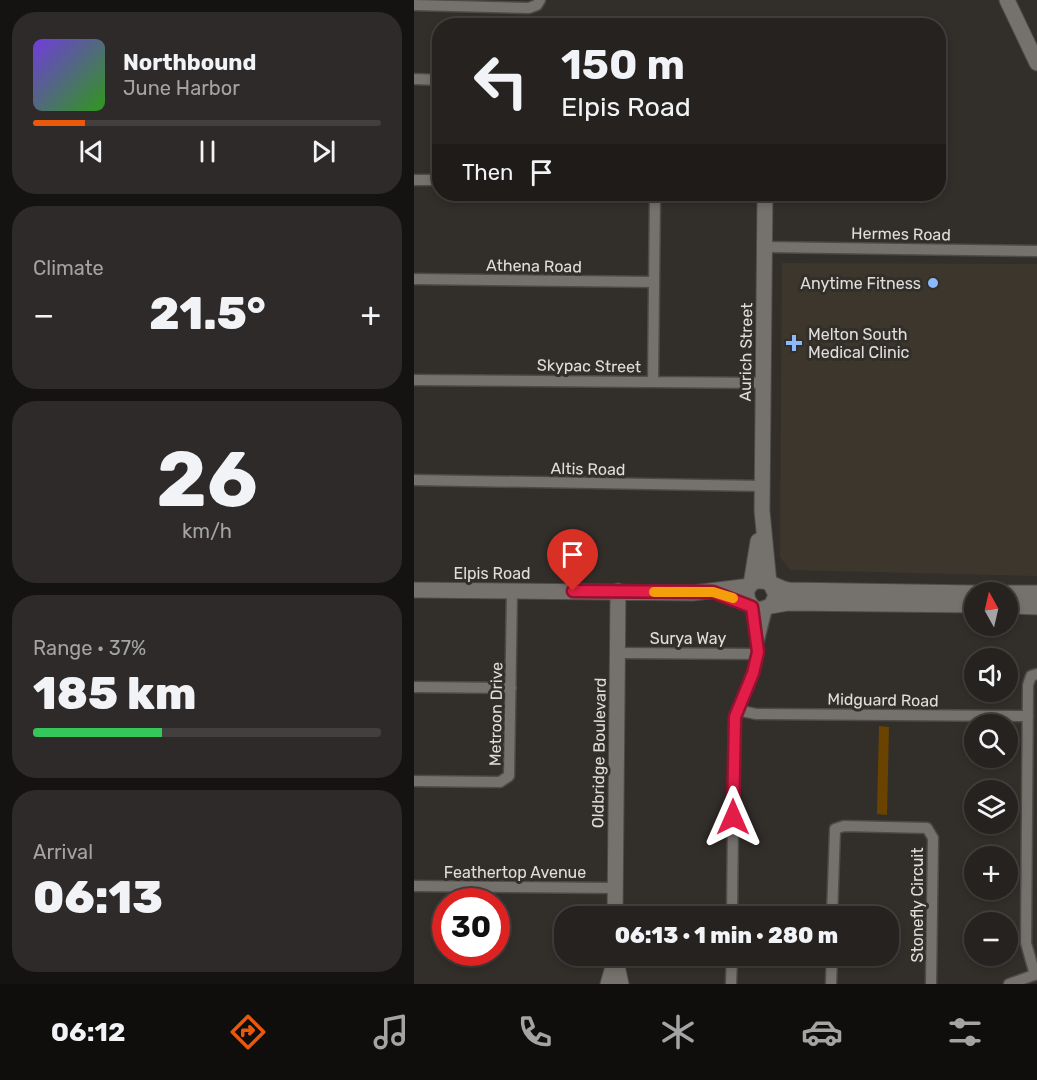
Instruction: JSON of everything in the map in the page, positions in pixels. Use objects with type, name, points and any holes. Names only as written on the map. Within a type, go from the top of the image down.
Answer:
[{"type":"street","points":[[414,5],[529,8],[537,5],[540,0]]},
{"type":"street","points":[[1007,0],[1037,63]]},
{"type":"street","points":[[414,79],[432,80]]},
{"type":"street","points":[[414,180],[432,180]]},
{"type":"street","points":[[653,382],[655,201]]},
{"type":"street","name":"Aurich Street","points":[[765,201],[762,511],[770,584]]},
{"type":"street","name":"Hermes Road","points":[[765,247],[1037,251]]},
{"type":"street","name":"Athena Road","points":[[414,279],[654,282]]},
{"type":"street","name":"Skypac Street","points":[[414,380],[764,383]]},
{"type":"street","name":"Altis Road","points":[[414,480],[762,486]]},
{"type":"street","name":"Aurich Street","points":[[750,585],[762,511]]},
{"type":"street","points":[[732,906],[734,737],[737,710],[753,673],[758,648],[760,606],[746,593],[750,585],[760,580],[789,590],[964,592]]},
{"type":"street","points":[[760,606],[776,596],[770,584]]},
{"type":"street","name":"Elpis Road","points":[[414,590],[713,592],[750,585]]},
{"type":"street","name":"Metroon Drive","points":[[414,781],[500,782],[507,779],[510,770],[512,591]]},
{"type":"street","name":"Oldbridge Boulevard","points":[[615,906],[618,591]]},
{"type":"street","name":"Elpis Road","points":[[713,592],[760,606],[788,603],[964,605]]},
{"type":"street","points":[[1018,593],[1037,593]]},
{"type":"street","points":[[1018,606],[1037,607]]},
{"type":"street","name":"Surya Way","points":[[618,653],[758,648]]},
{"type":"street","points":[[1009,984],[1036,974],[1026,943],[1029,679],[1037,674]]},
{"type":"street","points":[[414,687],[511,688]]},
{"type":"street","name":"Midguard Road","points":[[737,710],[756,714],[1028,716]]},
{"type":"street","name":"Stonefly Circuit","points":[[832,906],[835,829],[844,826],[927,828],[933,838],[931,984]]},
{"type":"street","name":"Feathertop Avenue","points":[[414,886],[615,888]]},
{"type":"street","points":[[608,984],[613,966]]},
{"type":"street","points":[[617,966],[621,984]]},
{"type":"street","points":[[731,984],[732,966]]},
{"type":"street","points":[[831,984],[832,966]]},
{"type":"shaded area","points":[[782,263],[1037,264],[1037,576],[790,570],[780,557]]},
{"type":"shaded area","points":[[879,726],[889,727],[887,815],[877,814]]},
{"type":"slow traffic","points":[[654,592],[713,592],[733,598]]},
{"type":"place","name":"Anytime Fitness","points":[[933,283]]},
{"type":"place","name":"Melton South Medical Clinic","points":[[794,343]]},
{"type":"route","points":[[573,591],[713,592],[752,607],[758,652],[753,673],[735,717],[733,817]]}]
